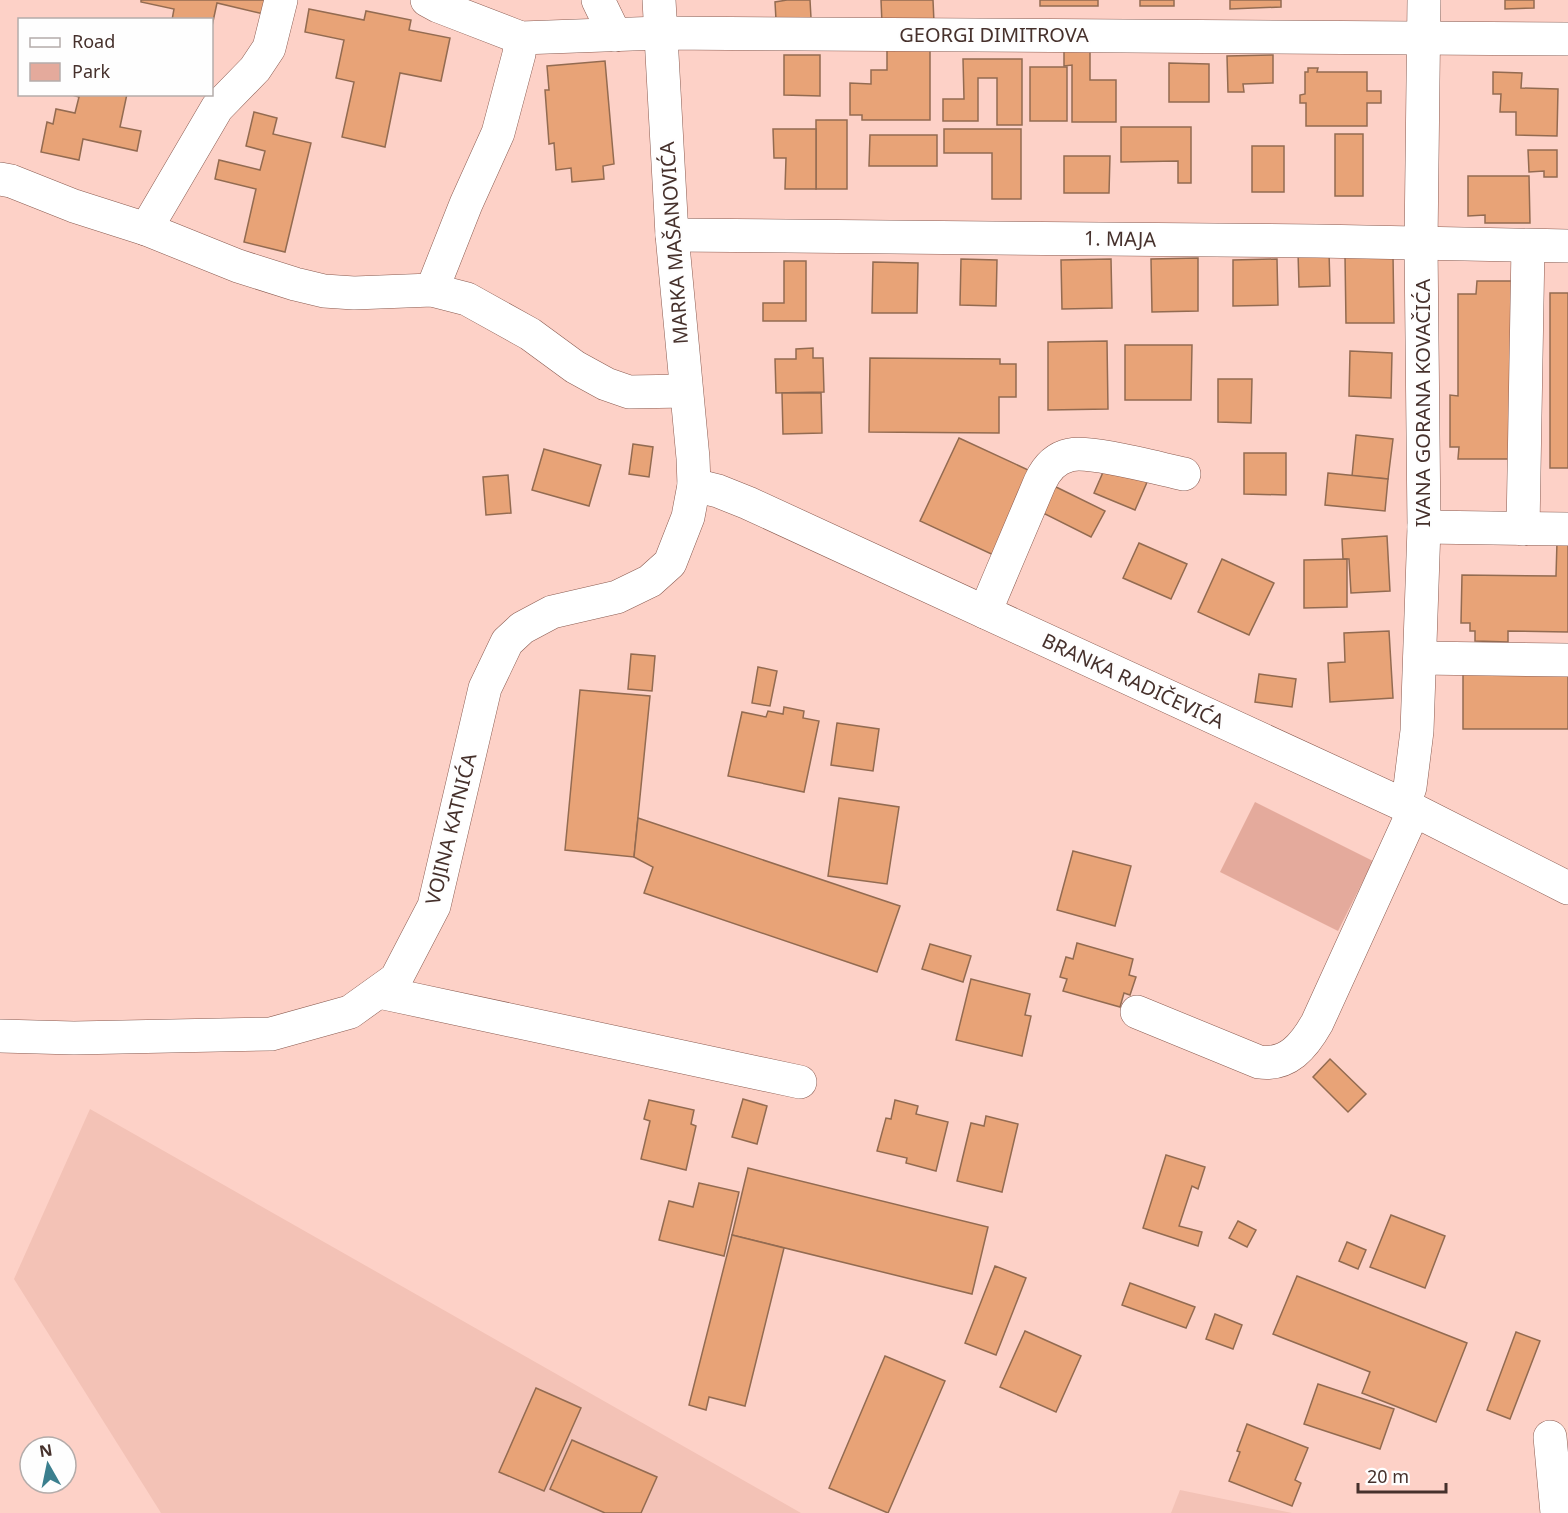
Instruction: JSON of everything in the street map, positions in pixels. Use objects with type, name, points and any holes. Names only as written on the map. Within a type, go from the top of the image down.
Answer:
[{"type":"street","points":[[146,228],[217,108],[255,69],[269,48],[281,0]]},
{"type":"street","name":"GEORGI DIMITROVA","points":[[427,0],[521,38],[660,33],[1568,39]]},
{"type":"street","points":[[598,0],[615,35]]},
{"type":"street","name":"MARKA MAŠANOVIĆA","points":[[659,0],[672,235],[693,458],[693,485]]},
{"type":"street","name":"IVANA GORANA KOVAČIĆA","points":[[1137,1012],[1259,1062],[1273,1064],[1293,1054],[1308,1038],[1317,1023],[1409,808],[1417,731],[1424,527],[1421,244],[1424,0]]},
{"type":"street","points":[[432,290],[466,204],[498,133],[519,54],[521,38]]},
{"type":"street","points":[[0,179],[11,181],[74,206],[146,228],[238,266],[295,284],[324,291],[354,293],[432,290],[466,299],[530,334],[575,366],[606,384],[629,392],[686,391]]},
{"type":"street","name":"1. MAJA","points":[[672,235],[1568,246]]},
{"type":"street","points":[[1523,528],[1528,246]]},
{"type":"street","points":[[985,612],[1040,482],[1045,472],[1060,458],[1078,453],[1184,474]]},
{"type":"street","name":"BRANKA RADIČEVIĆA","points":[[693,485],[718,491],[748,503],[985,612],[1409,808],[1568,888]]},
{"type":"street","name":"VOJINA KATNIĆA","points":[[0,1036],[74,1038],[271,1034],[351,1012],[396,979],[435,906],[484,688],[507,642],[522,628],[552,612],[617,597],[650,581],[670,562],[688,517],[693,485]]},
{"type":"street","points":[[1424,527],[1568,529]]},
{"type":"street","points":[[1420,658],[1568,660]]},
{"type":"street","points":[[379,992],[800,1082]]},
{"type":"street","points":[[1550,1437],[1557,1513]]},
{"type":"shaded area","points":[[90,1109],[801,1513],[161,1513],[14,1279]]},
{"type":"shaded area","points":[[1180,1490],[1292,1513],[1171,1513]]},
{"type":"green space","points":[[1255,802],[1373,861],[1338,931],[1220,872]]},
{"type":"building","points":[[141,0],[271,0],[268,15],[217,3],[213,21],[213,18],[172,18],[174,9],[141,2]]},
{"type":"building","points":[[810,0],[811,18],[776,20],[775,2]]},
{"type":"building","points":[[881,0],[933,0],[934,23],[882,24]]},
{"type":"building","points":[[1040,0],[1098,0],[1098,6],[1040,6]]},
{"type":"building","points":[[1140,0],[1174,0],[1174,6],[1140,6]]},
{"type":"building","points":[[1230,0],[1281,0],[1281,7],[1230,9]]},
{"type":"building","points":[[1505,0],[1534,0],[1534,8],[1505,9]]},
{"type":"building","points":[[309,9],[364,20],[366,11],[411,20],[409,30],[450,38],[441,81],[400,73],[385,147],[342,137],[354,82],[336,78],[344,40],[305,32]]},
{"type":"building","points":[[1064,46],[1090,46],[1090,80],[1116,80],[1116,122],[1072,122],[1072,65],[1064,66]]},
{"type":"building","points":[[887,49],[930,49],[930,120],[862,120],[862,115],[850,115],[850,83],[871,84],[871,70],[887,70]]},
{"type":"building","points":[[784,55],[820,55],[820,96],[784,95]]},
{"type":"building","points":[[1273,55],[1273,83],[1243,84],[1244,92],[1228,92],[1227,56]]},
{"type":"building","points":[[963,59],[1022,59],[1022,125],[997,125],[997,78],[978,78],[978,121],[943,121],[943,99],[964,99]]},
{"type":"building","points":[[605,61],[614,164],[603,166],[604,179],[572,182],[571,168],[556,170],[554,143],[549,144],[545,90],[549,90],[547,66]]},
{"type":"building","points":[[1169,63],[1209,64],[1209,102],[1169,102]]},
{"type":"building","points":[[1030,67],[1067,67],[1067,121],[1030,121]]},
{"type":"building","points":[[1308,68],[1318,68],[1317,72],[1367,72],[1367,91],[1381,91],[1381,103],[1367,103],[1367,126],[1306,126],[1306,103],[1300,103],[1300,95],[1305,94],[1305,72],[1308,72]]},
{"type":"building","points":[[1493,72],[1522,73],[1521,88],[1558,89],[1557,136],[1516,135],[1516,112],[1500,112],[1501,94],[1493,94]]},
{"type":"building","points":[[76,96],[127,96],[120,127],[141,131],[137,151],[83,139],[79,160],[41,152],[47,122],[53,124],[56,109],[75,113],[79,97]]},
{"type":"building","points":[[254,112],[277,118],[273,134],[311,143],[285,252],[244,242],[256,189],[215,179],[219,160],[260,170],[265,151],[246,146]]},
{"type":"building","points":[[816,120],[847,120],[847,189],[816,189]]},
{"type":"building","points":[[1121,127],[1191,127],[1191,183],[1178,183],[1178,161],[1121,162]]},
{"type":"building","points":[[773,129],[816,129],[816,189],[785,189],[786,158],[774,158]]},
{"type":"building","points":[[944,129],[1021,129],[1021,199],[992,199],[992,153],[944,153]]},
{"type":"building","points":[[1335,134],[1363,134],[1363,196],[1335,196]]},
{"type":"building","points":[[870,135],[937,135],[937,166],[869,166]]},
{"type":"building","points":[[1252,146],[1284,146],[1284,192],[1252,192]]},
{"type":"building","points":[[1528,150],[1557,150],[1557,177],[1544,177],[1544,171],[1529,172]]},
{"type":"building","points":[[1064,156],[1110,156],[1109,193],[1064,193]]},
{"type":"building","points":[[1468,176],[1529,176],[1530,223],[1485,223],[1485,215],[1468,216]]},
{"type":"building","points":[[1298,252],[1329,252],[1330,286],[1299,287]]},
{"type":"building","points":[[1393,255],[1394,323],[1346,323],[1345,256]]},
{"type":"building","points":[[1198,258],[1198,311],[1152,312],[1151,259]]},
{"type":"building","points":[[961,259],[997,260],[996,306],[960,305]]},
{"type":"building","points":[[1111,259],[1112,308],[1062,309],[1061,260]]},
{"type":"building","points":[[1277,259],[1278,305],[1233,306],[1233,260]]},
{"type":"building","points":[[784,261],[806,261],[806,321],[763,321],[763,303],[784,303]]},
{"type":"building","points":[[873,262],[918,263],[917,313],[872,313]]},
{"type":"building","points":[[1477,281],[1518,281],[1518,459],[1458,459],[1459,447],[1450,447],[1450,395],[1458,396],[1458,294],[1476,294]]},
{"type":"building","points":[[1550,293],[1568,293],[1568,468],[1550,468]]},
{"type":"building","points":[[1107,341],[1108,409],[1048,410],[1048,342]]},
{"type":"building","points":[[1125,345],[1192,345],[1191,400],[1125,400]]},
{"type":"building","points":[[813,348],[813,358],[823,358],[824,392],[776,393],[775,359],[796,359],[796,349]]},
{"type":"building","points":[[1350,351],[1392,353],[1391,398],[1349,396]]},
{"type":"building","points":[[870,358],[1000,359],[1000,364],[1016,364],[1016,397],[999,397],[999,433],[869,432]]},
{"type":"building","points":[[1218,379],[1252,379],[1251,423],[1218,422]]},
{"type":"building","points":[[782,393],[821,393],[822,433],[783,434]]},
{"type":"building","points":[[1356,435],[1393,439],[1388,479],[1352,476]]},
{"type":"building","points":[[959,438],[1039,475],[1000,558],[920,521]]},
{"type":"building","points":[[633,444],[653,447],[649,477],[629,474]]},
{"type":"building","points":[[544,449],[601,465],[589,506],[532,490]]},
{"type":"building","points":[[1244,453],[1286,453],[1286,495],[1244,494]]},
{"type":"building","points":[[1107,463],[1148,480],[1135,510],[1094,493]]},
{"type":"building","points":[[1328,473],[1388,479],[1385,511],[1325,505]]},
{"type":"building","points":[[508,475],[511,513],[486,515],[483,477]]},
{"type":"building","points":[[1052,485],[1105,511],[1091,537],[1039,511]]},
{"type":"building","points":[[1387,536],[1390,591],[1351,593],[1349,559],[1343,559],[1342,539]]},
{"type":"building","points":[[1557,542],[1568,542],[1568,632],[1508,631],[1508,642],[1475,641],[1475,631],[1470,631],[1470,623],[1461,623],[1462,575],[1556,576]]},
{"type":"building","points":[[1139,543],[1187,564],[1171,599],[1123,578]]},
{"type":"building","points":[[1222,559],[1274,583],[1249,635],[1198,612]]},
{"type":"building","points":[[1347,559],[1347,607],[1304,608],[1304,560]]},
{"type":"building","points":[[1389,631],[1393,698],[1330,702],[1328,663],[1345,662],[1344,633]]},
{"type":"building","points":[[631,654],[655,656],[652,691],[628,689]]},
{"type":"building","points":[[758,667],[777,671],[770,706],[752,703]]},
{"type":"building","points":[[1259,674],[1296,679],[1292,707],[1255,702]]},
{"type":"building","points":[[1463,674],[1568,674],[1568,729],[1463,729]]},
{"type":"building","points":[[580,690],[650,696],[634,857],[565,850]]},
{"type":"building","points":[[784,707],[804,711],[803,718],[819,721],[804,792],[728,776],[742,712],[766,717],[768,711],[783,714]]},
{"type":"building","points":[[837,723],[879,729],[873,771],[831,765]]},
{"type":"building","points":[[839,798],[899,807],[887,884],[828,876]]},
{"type":"building","points":[[638,818],[900,906],[877,972],[644,893],[653,867],[634,857]]},
{"type":"building","points":[[1073,851],[1131,866],[1115,926],[1057,910]]},
{"type":"building","points":[[1077,943],[1133,959],[1129,975],[1136,977],[1130,995],[1124,993],[1120,1007],[1063,991],[1067,979],[1060,977],[1066,957],[1073,959]]},
{"type":"building","points":[[930,944],[971,956],[963,982],[922,969]]},
{"type":"building","points":[[971,979],[1030,994],[1025,1015],[1031,1016],[1022,1056],[956,1040]]},
{"type":"building","points":[[1330,1059],[1366,1094],[1348,1112],[1313,1077]]},
{"type":"building","points":[[743,1099],[767,1106],[757,1144],[732,1137]]},
{"type":"building","points":[[649,1100],[694,1110],[691,1124],[696,1126],[686,1170],[641,1159],[650,1121],[644,1119]]},
{"type":"building","points":[[895,1100],[918,1106],[916,1114],[948,1122],[936,1171],[906,1163],[907,1158],[877,1151],[886,1118],[891,1119]]},
{"type":"building","points":[[986,1116],[1018,1124],[1002,1192],[957,1181],[971,1123],[984,1126]]},
{"type":"building","points":[[1166,1155],[1205,1167],[1198,1189],[1192,1186],[1179,1226],[1202,1232],[1198,1246],[1143,1228]]},
{"type":"building","points":[[748,1168],[988,1227],[972,1294],[732,1235]]},
{"type":"building","points":[[699,1183],[739,1192],[724,1256],[659,1240],[669,1201],[693,1207]]},
{"type":"building","points":[[1391,1215],[1445,1236],[1425,1288],[1370,1267]]},
{"type":"building","points":[[1238,1221],[1256,1230],[1247,1247],[1229,1238]]},
{"type":"building","points":[[732,1235],[784,1248],[745,1406],[709,1397],[706,1410],[689,1405]]},
{"type":"building","points":[[1347,1242],[1366,1250],[1358,1269],[1339,1261]]},
{"type":"building","points":[[995,1266],[1026,1278],[996,1355],[965,1343]]},
{"type":"building","points":[[1297,1276],[1467,1343],[1436,1422],[1362,1393],[1370,1372],[1273,1334]]},
{"type":"building","points":[[1130,1283],[1195,1307],[1186,1328],[1122,1305]]},
{"type":"building","points":[[1215,1314],[1242,1325],[1233,1349],[1206,1339]]},
{"type":"building","points":[[1025,1331],[1081,1356],[1056,1412],[1000,1387]]},
{"type":"building","points":[[1516,1332],[1540,1341],[1510,1419],[1487,1410]]},
{"type":"building","points":[[885,1356],[945,1381],[888,1513],[829,1488]]},
{"type":"building","points":[[1318,1384],[1394,1409],[1380,1449],[1304,1424]]},
{"type":"building","points":[[536,1388],[581,1408],[544,1491],[499,1472]]},
{"type":"building","points":[[1247,1424],[1308,1448],[1295,1480],[1301,1483],[1292,1506],[1229,1481]]},
{"type":"building","points":[[572,1440],[657,1477],[641,1513],[605,1513],[550,1489]]}]
